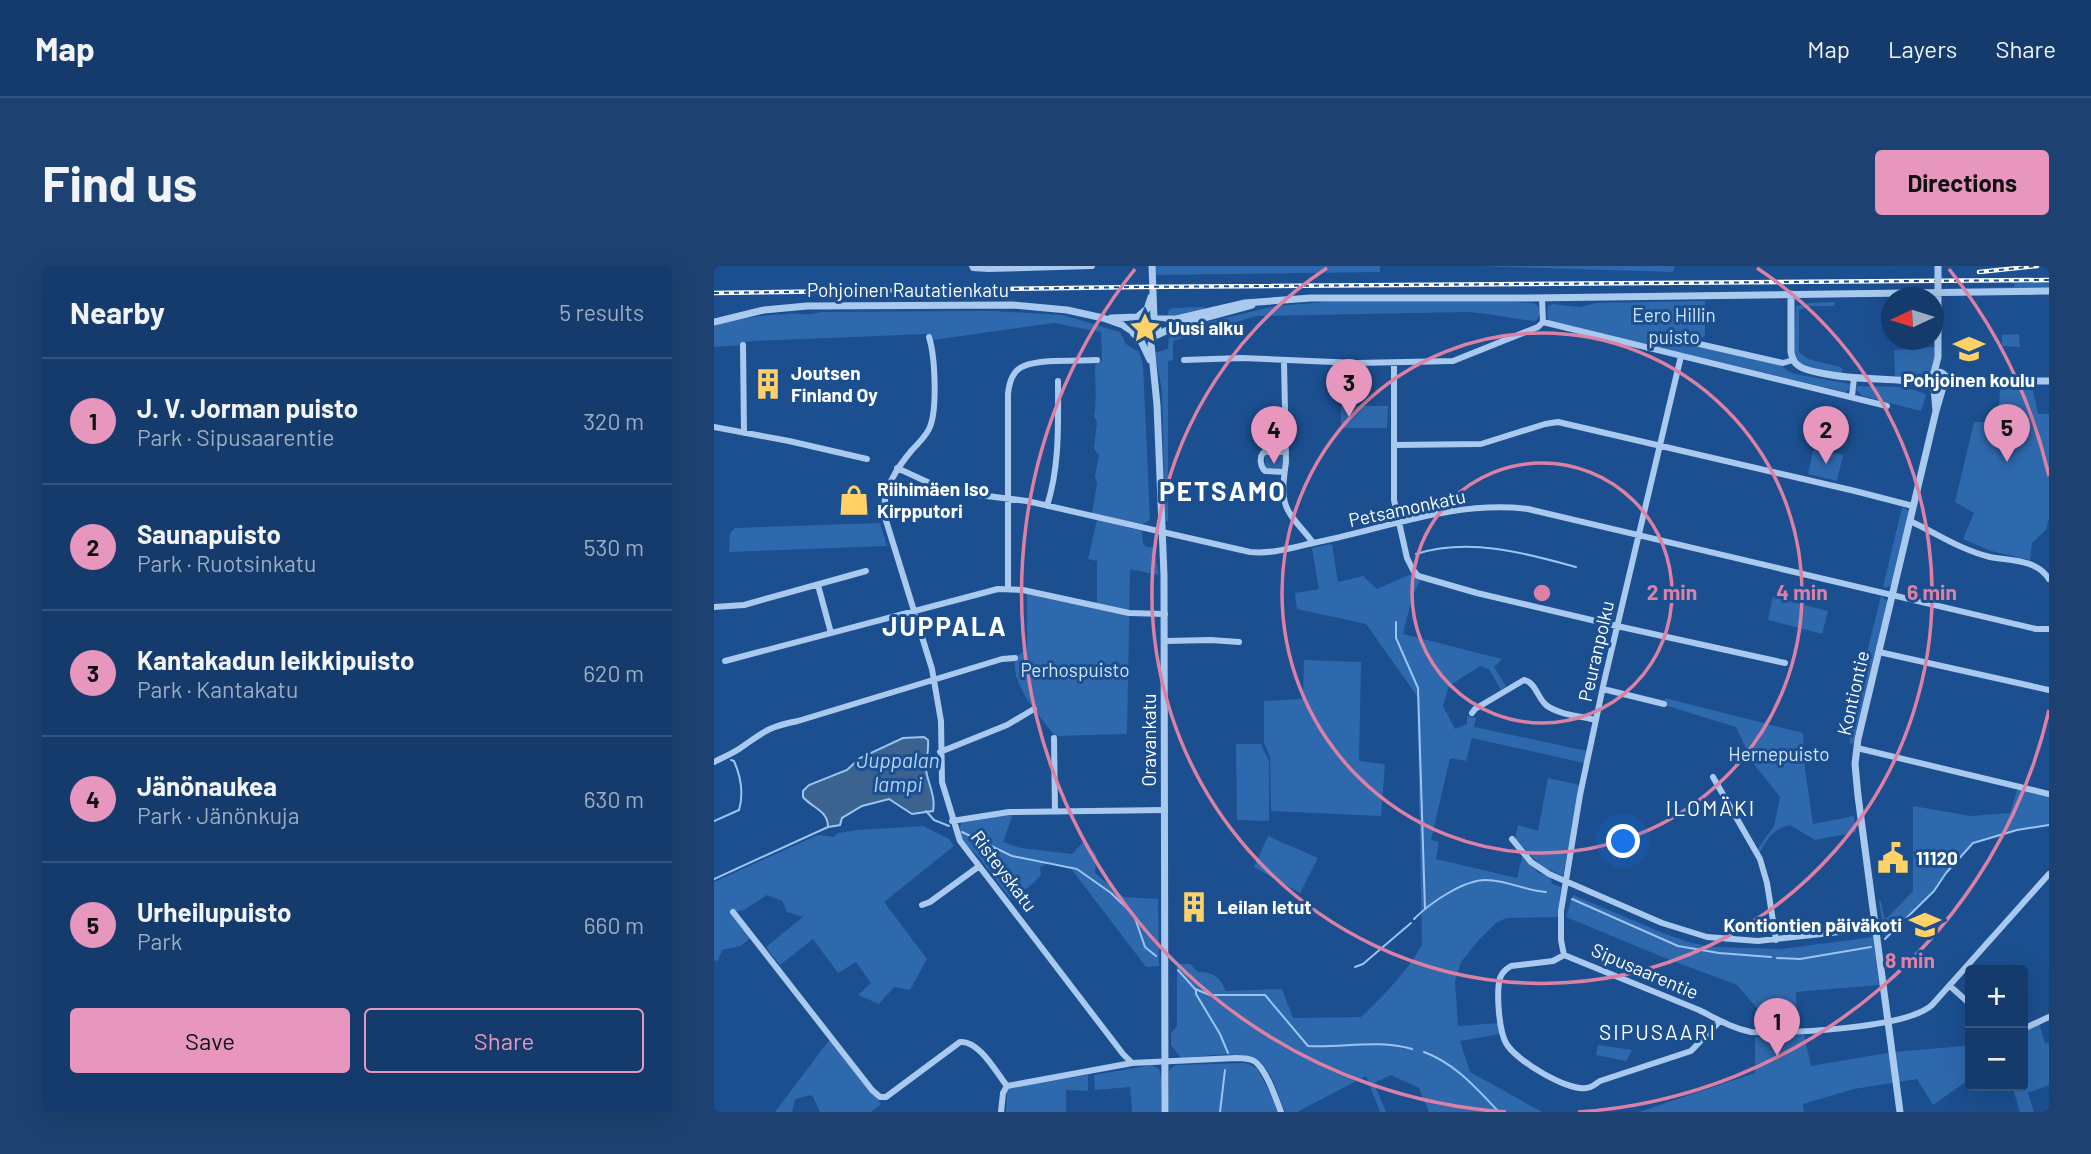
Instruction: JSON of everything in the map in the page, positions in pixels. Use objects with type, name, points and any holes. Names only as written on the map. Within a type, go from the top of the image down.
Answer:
[{"type":"street","points":[[972,267],[1092,266]]},
{"type":"street","points":[[1152,266],[1152,293],[1158,327],[1154,337]]},
{"type":"street","name":"Kontiontie","points":[[1900,1112],[1855,764],[1936,411],[1940,378],[1938,266]]},
{"type":"street","points":[[1139,316],[1148,315],[1155,319],[1169,320],[1195,316],[1230,305],[1311,298],[1542,298],[2049,291]]},
{"type":"street","points":[[1152,293],[1147,309],[1133,322],[1132,331],[1140,340],[1147,341],[1178,325],[1266,301]]},
{"type":"street","points":[[1791,294],[1791,352],[1793,360],[1806,369],[1854,378],[1909,381],[1940,378],[1960,384],[1966,381],[2049,381]]},
{"type":"street","points":[[1542,298],[1543,322]]},
{"type":"street","name":"Pohjoinen Rautatienkatu","points":[[714,322],[764,310],[837,306],[1033,306],[1103,318],[1123,324],[1132,331]]},
{"type":"street","name":"Pohjoinen Rautatienkatu","points":[[1103,318],[1139,316]]},
{"type":"street","points":[[1543,322],[1887,406]]},
{"type":"street","points":[[1184,360],[1242,358],[1394,363],[1459,360],[1531,331],[1543,322]]},
{"type":"street","points":[[897,468],[924,438],[932,422],[934,392],[932,345],[929,337]]},
{"type":"street","name":"Oravankatu","points":[[1154,337],[1151,344],[1157,405],[1165,641],[1165,1112]]},
{"type":"street","name":"Oravankatu","points":[[1140,340],[1153,368]]},
{"type":"street","points":[[1695,343],[1783,363],[1793,360]]},
{"type":"street","points":[[743,345],[744,433]]},
{"type":"street","name":"Peuranpolku","points":[[1564,955],[1561,911],[1565,881],[1596,720],[1681,356]]},
{"type":"street","points":[[1009,589],[1008,394],[1013,376],[1023,366],[1028,365],[1097,360]]},
{"type":"street","points":[[1284,361],[1286,505],[1289,513],[1313,543]]},
{"type":"street","points":[[1394,363],[1393,489],[1407,558],[1413,570],[1423,578],[1617,626],[1785,663]]},
{"type":"street","points":[[1852,396],[1854,378]]},
{"type":"street","points":[[1909,381],[1932,386],[1940,378]]},
{"type":"street","name":"Kontiontie","points":[[1936,411],[1932,386],[1940,378]]},
{"type":"street","points":[[1047,506],[1055,480],[1058,456],[1058,381]]},
{"type":"street","points":[[1394,445],[1481,444],[1552,422],[1660,444],[1913,506]]},
{"type":"street","points":[[714,427],[867,459]]},
{"type":"street","points":[[1284,472],[1265,471],[1261,458],[1264,452],[1286,452]]},
{"type":"street","name":"Petsamonkatu","points":[[897,468],[947,491],[1047,506],[1261,553],[1281,552],[1399,522],[1480,508],[1513,508],[1639,534],[2036,629],[2049,629]]},
{"type":"street","name":"Risteyskatu","points":[[897,468],[887,488],[884,514],[934,679],[941,721],[942,782],[960,841],[1132,1063]]},
{"type":"street","points":[[1910,521],[1979,554],[2038,567],[2049,579]]},
{"type":"street","points":[[714,607],[744,605],[866,571]]},
{"type":"street","points":[[818,585],[831,633]]},
{"type":"street","points":[[725,661],[987,592],[1009,589],[1129,613],[1164,614]]},
{"type":"street","points":[[1165,641],[1239,642]]},
{"type":"street","points":[[1879,652],[2049,690]]},
{"type":"street","points":[[714,762],[776,726],[1002,659],[1015,658]]},
{"type":"street","points":[[1472,713],[1524,680],[1531,682],[1542,700],[1552,709],[1596,720]]},
{"type":"street","points":[[1603,689],[1664,704]]},
{"type":"street","points":[[940,752],[1007,725],[1034,709]]},
{"type":"street","points":[[1054,737],[1055,811]]},
{"type":"street","points":[[1857,748],[2049,794]]},
{"type":"street","points":[[1713,776],[1760,859],[1776,940]]},
{"type":"street","points":[[953,821],[999,813],[1165,810]]},
{"type":"street","points":[[1512,839],[1531,862],[1565,881],[1662,923],[1707,937],[1733,941],[1776,940],[1876,928]]},
{"type":"street","points":[[922,905],[978,867]]},
{"type":"street","name":"Sipusaarentie","points":[[1720,1021],[1691,1051],[1600,1081],[1590,1088],[1577,1088],[1565,1084],[1523,1059],[1506,1045],[1500,1028],[1500,977],[1506,968],[1553,961],[1564,955],[1636,984],[1720,1021],[1738,1029],[1761,1033],[1880,1025],[1926,1010],[2049,874]]},
{"type":"street","points":[[733,912],[880,1097],[886,1097],[965,1041],[977,1047],[1007,1086]]},
{"type":"street","points":[[1950,986],[1965,1000]]},
{"type":"street","points":[[2025,1028],[2049,1017]]},
{"type":"street","points":[[1001,1112],[1003,1093],[1007,1086],[1132,1063],[1236,1058],[1255,1061],[1264,1073],[1281,1112]]},
{"type":"green space","points":[[1155,266],[1380,266],[1380,272],[1155,275]]},
{"type":"green space","points":[[1477,266],[1675,266],[1673,272]]},
{"type":"green space","points":[[2010,282],[2049,282],[2049,288],[1944,289],[2014,287]]},
{"type":"green space","name":"Eero Hillin puisto","points":[[1705,301],[1705,336],[1694,342],[1779,364],[1795,374],[1850,384],[1850,389],[1845,392],[1577,330],[1547,318],[1548,306],[1553,304],[1581,307],[1596,303]]},
{"type":"green space","points":[[1326,302],[1514,302],[1533,303],[1538,306],[1540,313],[1536,321],[1466,312],[1256,316],[1173,341],[1173,360],[1168,361],[1168,521],[1165,521],[1162,391],[1155,353],[1168,349],[1169,337],[1172,335],[1204,329],[1208,322],[1275,306]]},
{"type":"green space","points":[[1835,302],[1834,306],[1811,306],[1799,310],[1799,352],[1808,359],[1840,367],[1842,373],[1804,366],[1797,359],[1794,350],[1796,306]]},
{"type":"green space","points":[[1172,308],[1205,309],[1168,317],[1168,311]]},
{"type":"green space","points":[[993,311],[1063,315],[1120,332],[1126,344],[1139,352],[1143,365],[1150,520],[1142,524],[1092,514],[1099,455],[1094,449],[1097,421],[1094,417],[1095,365],[1102,360],[1101,332],[1054,323],[933,340],[927,334],[753,341],[743,345],[714,347],[714,326],[759,316],[821,312]]},
{"type":"green space","points":[[2019,334],[2020,347],[2002,346],[2002,335]]},
{"type":"green space","points":[[1894,350],[1935,350],[1934,366],[1930,372],[1910,377],[1895,377]]},
{"type":"green space","points":[[1857,386],[1902,388],[1926,395],[1921,411],[1863,396],[1856,390]]},
{"type":"green space","points":[[2000,388],[2033,390],[2038,414],[2049,414],[2049,518],[2046,530],[2032,543],[2030,560],[1991,551],[1963,539],[1974,513],[1955,502],[1974,422],[1998,422]]},
{"type":"green space","points":[[1341,406],[1388,406],[1387,428],[1341,428]]},
{"type":"green space","points":[[1814,448],[1843,455],[1837,481],[1808,474]]},
{"type":"green space","points":[[1270,453],[1285,456],[1284,467],[1266,468],[1265,456]]},
{"type":"green space","points":[[1902,507],[1908,510],[1908,514],[1891,585],[1885,588],[1883,587]]},
{"type":"green space","name":"Perhospuisto","points":[[1097,520],[1142,531],[1143,543],[1146,547],[1153,547],[1159,575],[1130,569],[1127,734],[1055,736],[1022,690],[1015,669],[1015,658],[1027,649],[1027,592],[1097,608],[1097,561],[1088,559]]},
{"type":"green space","points":[[880,523],[887,546],[729,552],[730,533],[735,528]]},
{"type":"green space","points":[[1332,544],[1338,582],[1363,576],[1377,589],[1411,574],[1420,581],[1412,597],[1403,634],[1502,659],[1494,667],[1506,686],[1501,690],[1489,669],[1480,666],[1449,686],[1443,706],[1455,729],[1467,724],[1467,716],[1476,718],[1474,727],[1587,751],[1584,763],[1472,738],[1466,761],[1450,758],[1431,840],[1439,842],[1436,859],[1517,878],[1522,857],[1539,873],[1551,878],[1552,884],[1561,887],[1558,917],[1506,918],[1496,923],[1461,962],[1455,982],[1458,1026],[1499,1023],[1500,1034],[1460,1041],[1470,1072],[1542,1112],[1429,1112],[1419,1088],[1391,1075],[1374,1083],[1386,1112],[1380,1112],[1366,1076],[1297,1112],[1285,1112],[1271,1077],[1258,1061],[1237,1055],[1181,1058],[1171,1045],[1171,1033],[1177,1026],[1177,964],[1190,964],[1198,972],[1215,976],[1226,991],[1282,989],[1293,1018],[1361,1017],[1402,974],[1422,945],[1417,696],[1366,624],[1297,609],[1295,593],[1319,589],[1312,548]]},
{"type":"green space","points":[[1881,596],[1887,601],[1853,744],[1850,743],[1848,729]]},
{"type":"green space","points":[[1773,597],[1828,611],[1822,634],[1768,620]]},
{"type":"green space","points":[[1304,660],[1361,662],[1359,761],[1385,764],[1381,816],[1271,811],[1270,757],[1264,743],[1264,701],[1303,699]]},
{"type":"green space","name":"Hernepuisto","points":[[1665,698],[1803,733],[1813,824],[1854,816],[1856,832],[1815,840],[1790,825],[1771,835],[1759,854],[1757,850],[1774,826],[1780,797],[1753,763],[1736,727],[1664,705]]},
{"type":"green space","points":[[1236,744],[1261,744],[1269,761],[1269,821],[1237,820]]},
{"type":"green space","points":[[1548,778],[1580,785],[1563,876],[1541,866],[1515,838],[1518,825],[1538,831]]},
{"type":"green space","points":[[2018,787],[2049,794],[2049,825],[2017,830],[1973,843],[1934,891],[1885,939],[1879,901],[1884,918],[1888,917],[1913,891],[1913,806],[1971,816],[2010,813]]},
{"type":"green space","points":[[1013,814],[1003,842],[1021,848],[1072,854],[1083,842],[1096,854],[1095,873],[1124,897],[1158,899],[1159,966],[1146,967],[1069,866],[1049,863],[1040,867],[1041,875],[1029,887],[1010,898],[977,855],[964,843],[959,832],[961,823]]},
{"type":"green space","points":[[923,826],[949,839],[954,846],[884,902],[927,959],[910,990],[894,987],[879,1004],[858,995],[871,983],[856,962],[838,973],[813,939],[780,965],[766,947],[803,917],[787,912],[782,901],[767,895],[744,910],[733,912],[752,937],[740,946],[722,950],[718,961],[714,960],[714,882],[818,835],[834,837],[838,833],[858,830]]},
{"type":"green space","points":[[1268,836],[1318,858],[1300,893],[1254,867]]},
{"type":"green space","points":[[1573,895],[1663,933],[1691,943],[1715,947],[1782,949],[1873,937],[1879,985],[1796,992],[1797,1026],[1762,1026],[1762,1014],[1737,985],[1566,917]]},
{"type":"green space","points":[[2039,1023],[2045,1043],[2049,1043],[2049,1085],[2028,1093],[2034,1112],[2020,1112],[2014,1091],[2028,1091],[2028,1027]]},
{"type":"green space","points":[[1804,1034],[1811,1066],[1893,1052],[1965,1046],[1965,1083],[1933,1105],[1917,1079],[1854,1089],[1803,1104],[1804,1112],[1639,1112],[1755,1073],[1755,1037]]},
{"type":"green space","points":[[830,1039],[881,1104],[871,1112],[820,1112],[812,1095],[795,1099],[792,1112],[775,1112]]},
{"type":"green space","points":[[1598,1045],[1632,1050],[1626,1061],[1596,1055]]},
{"type":"green space","points":[[1246,1063],[1257,1068],[1280,1112],[1169,1112],[1171,1068],[1176,1065]]},
{"type":"green space","points":[[1152,1065],[1159,1069],[1162,1080],[1161,1112],[1132,1112],[1130,1087],[1095,1090],[1094,1075]]},
{"type":"green space","points":[[1088,1075],[1088,1091],[1066,1090],[1066,1112],[1006,1112],[1007,1093],[1010,1088]]},
{"type":"water","name":"Juppalan lampi","points":[[924,737],[928,740],[926,770],[933,795],[933,811],[912,814],[889,799],[862,806],[842,818],[840,825],[828,827],[822,813],[803,797],[803,791],[809,785],[847,770],[860,758],[903,738]]},
{"type":"waterway","points":[[1416,554],[1436,549],[1476,547],[1517,552],[1576,567]]},
{"type":"waterway","points":[[1396,622],[1396,638],[1418,688],[1425,909]]},
{"type":"waterway","points":[[714,821],[739,810],[741,785],[734,761],[731,760]]},
{"type":"waterway","points":[[926,811],[934,820],[949,826]]},
{"type":"waterway","points":[[1885,939],[1934,891],[1973,843],[2017,830],[2049,825]]},
{"type":"waterway","points":[[714,879],[828,827]]},
{"type":"waterway","points":[[962,832],[1012,856],[1077,869],[1111,893],[1134,915],[1145,947],[1156,956]]},
{"type":"waterway","points":[[1414,919],[1447,893],[1477,881],[1494,880],[1546,892]]},
{"type":"waterway","points":[[1572,899],[1678,946],[1719,953],[1771,957]]},
{"type":"waterway","points":[[1355,967],[1363,964],[1411,923]]},
{"type":"waterway","points":[[1777,958],[1800,959],[1871,947]]},
{"type":"waterway","points":[[1178,970],[1195,989],[1210,995],[1265,995],[1308,1046],[1374,1044],[1412,1049]]},
{"type":"waterway","points":[[1196,989],[1196,994],[1228,1053]]},
{"type":"waterway","points":[[1424,1052],[1456,1070],[1499,1112]]},
{"type":"waterway","points":[[1220,1112],[1225,1070]]},
{"type":"railway","points":[[1979,272],[2037,266]]},
{"type":"railway","points":[[714,293],[2049,280]]},
{"type":"place","name":"Uusi alku","points":[[1145,328]]},
{"type":"place","name":"Pohjoinen koulu","points":[[1969,349]]},
{"type":"place","name":"Joutsen Finland Oy","points":[[768,384]]},
{"type":"place","name":"Kantakadun leikkipuisto","points":[[1349,417]]},
{"type":"place","name":"Urheilupuisto","points":[[2007,462]]},
{"type":"place","name":"Jänönaukea","points":[[1274,464]]},
{"type":"place","name":"Saunapuisto","points":[[1826,464]]},
{"type":"place","name":"Riihimäen Iso Kirpputori","points":[[854,500]]},
{"type":"place","name":"11120","points":[[1893,858]]},
{"type":"place","name":"Leilan letut","points":[[1194,907]]},
{"type":"place","name":"Kontiontien päiväkoti","points":[[1925,925]]},
{"type":"place","name":"J. V. Jorman puisto","points":[[1777,1056]]},
{"type":"district","name":"PETSAMO","points":[[1223,492]]},
{"type":"district","name":"JUPPALA","points":[[945,627]]},
{"type":"district","name":"ILOMÄKI","points":[[1711,809]]},
{"type":"district","name":"SIPUSAARI","points":[[1658,1033]]}]
